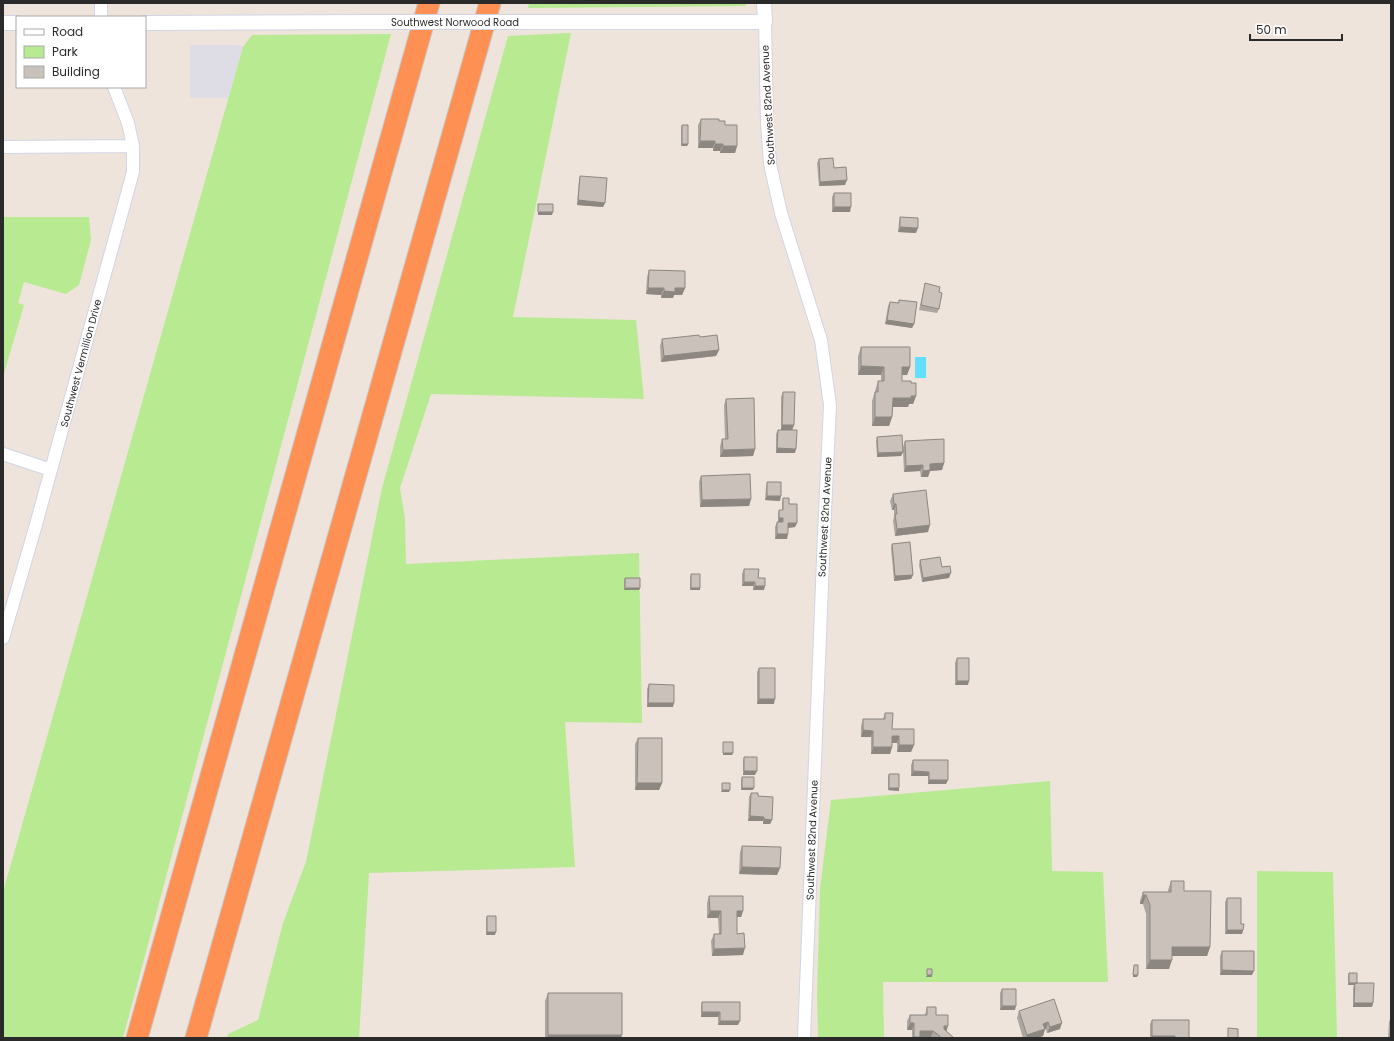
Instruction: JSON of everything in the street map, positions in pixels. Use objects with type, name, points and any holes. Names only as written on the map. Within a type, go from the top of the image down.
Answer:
[{"type":"highway","points":[[137,1038],[429,3]]},
{"type":"highway","points":[[196,1038],[490,3]]},
{"type":"street","points":[[101,3],[101,16]]},
{"type":"street","name":"Southwest 82nd Avenue","points":[[764,3],[767,123],[770,164],[781,213],[821,340],[830,405],[804,1038]]},
{"type":"street","name":"Southwest Norwood Road","points":[[146,23],[765,22]]},
{"type":"street","points":[[3,23],[16,23]]},
{"type":"street","name":"Southwest Vermillion Drive","points":[[3,638],[129,187],[132,172],[133,146],[128,123],[114,88]]},
{"type":"street","points":[[3,147],[133,146]]},
{"type":"street","points":[[3,454],[51,470]]},
{"type":"shaded area","points":[[190,45],[236,45],[243,47],[228,98],[190,98]]},
{"type":"green space","points":[[529,3],[746,3],[746,6],[528,8]]},
{"type":"green space","points":[[571,33],[513,317],[636,320],[644,399],[431,394],[400,488],[405,519],[406,564],[639,553],[642,723],[565,722],[575,867],[369,873],[359,1038],[227,1038],[228,1034],[258,1020],[283,923],[306,862],[382,488],[508,36]]},
{"type":"green space","points":[[391,34],[123,1038],[3,1038],[3,892],[243,47],[252,35]]},
{"type":"green space","points":[[3,217],[89,217],[91,240],[79,285],[66,294],[24,282],[18,303],[24,305],[3,377]]},
{"type":"green space","points":[[1050,781],[1052,871],[1103,872],[1108,982],[883,982],[884,1038],[818,1038],[817,994],[820,889],[831,800]]},
{"type":"green space","points":[[1257,871],[1333,872],[1337,1038],[1257,1038]]},
{"type":"water","points":[[915,357],[926,357],[926,378],[915,378]]},
{"type":"building","points":[[701,119],[719,119],[719,121],[725,121],[725,125],[737,125],[737,146],[723,146],[723,144],[715,144],[715,141],[700,141]]},
{"type":"building","points":[[682,125],[688,125],[688,144],[682,144]]},
{"type":"building","points":[[833,158],[834,168],[846,167],[847,180],[820,182],[819,159]]},
{"type":"building","points":[[580,176],[607,178],[605,203],[578,200]]},
{"type":"building","points":[[834,193],[851,193],[851,207],[834,207]]},
{"type":"building","points":[[538,204],[553,204],[553,212],[538,212]]},
{"type":"building","points":[[900,217],[918,218],[918,228],[900,227]]},
{"type":"building","points":[[649,270],[685,271],[685,288],[675,288],[675,292],[664,291],[664,288],[648,288]]},
{"type":"building","points":[[925,283],[940,287],[939,292],[942,293],[939,309],[921,305]]},
{"type":"building","points":[[899,300],[917,302],[914,324],[887,320],[890,302],[899,303]]},
{"type":"building","points":[[699,335],[700,337],[717,335],[719,350],[664,356],[662,339]]},
{"type":"building","points":[[861,347],[910,347],[910,367],[902,367],[902,381],[911,381],[911,383],[916,383],[916,396],[911,396],[911,398],[893,398],[892,417],[875,417],[875,392],[878,392],[878,381],[884,381],[884,367],[861,366]]},
{"type":"building","points":[[783,392],[795,392],[794,425],[782,425]]},
{"type":"building","points":[[754,398],[755,449],[723,450],[722,439],[728,439],[726,399]]},
{"type":"building","points":[[778,430],[797,430],[796,449],[777,448]]},
{"type":"building","points":[[902,435],[903,452],[878,453],[877,437]]},
{"type":"building","points":[[944,439],[944,463],[930,464],[930,470],[923,471],[923,465],[906,466],[905,441]]},
{"type":"building","points":[[750,474],[751,499],[702,500],[701,476]]},
{"type":"building","points":[[767,482],[781,482],[781,496],[767,496]]},
{"type":"building","points":[[926,490],[930,525],[897,529],[895,514],[897,514],[896,504],[894,504],[893,494]]},
{"type":"building","points":[[783,498],[789,498],[789,504],[797,504],[797,523],[788,523],[788,534],[777,534],[777,522],[783,522],[783,518],[779,518],[779,510],[783,510]]},
{"type":"building","points":[[910,542],[913,575],[895,576],[892,544]]},
{"type":"building","points":[[940,557],[942,567],[950,566],[951,573],[923,578],[920,560]]},
{"type":"building","points":[[744,569],[759,569],[758,578],[765,578],[765,586],[755,586],[755,582],[744,582]]},
{"type":"building","points":[[691,574],[700,574],[700,588],[691,588]]},
{"type":"building","points":[[625,578],[640,578],[640,588],[625,588]]},
{"type":"building","points":[[957,658],[969,658],[969,681],[957,681]]},
{"type":"building","points":[[759,668],[775,668],[775,699],[759,699]]},
{"type":"building","points":[[649,684],[674,685],[674,703],[648,703]]},
{"type":"building","points":[[885,713],[893,713],[892,729],[914,729],[914,745],[899,745],[899,736],[892,736],[892,747],[873,747],[873,731],[863,730],[863,719],[885,719]]},
{"type":"building","points":[[638,738],[662,738],[662,783],[637,783]]},
{"type":"building","points":[[723,742],[733,742],[733,753],[723,753]]},
{"type":"building","points":[[744,757],[757,757],[757,771],[744,771]]},
{"type":"building","points":[[913,760],[948,760],[948,780],[929,780],[929,772],[913,771]]},
{"type":"building","points":[[889,774],[899,774],[899,788],[889,788]]},
{"type":"building","points":[[742,777],[754,777],[754,788],[742,788]]},
{"type":"building","points":[[722,783],[730,783],[730,790],[722,790]]},
{"type":"building","points":[[751,793],[758,793],[758,796],[773,797],[772,820],[764,819],[764,817],[750,816]]},
{"type":"building","points":[[742,846],[781,847],[780,868],[742,867]]},
{"type":"building","points":[[1171,881],[1184,881],[1184,891],[1211,891],[1210,947],[1172,947],[1172,960],[1150,960],[1150,905],[1146,895],[1143,895],[1143,892],[1171,892]]},
{"type":"building","points":[[709,896],[743,896],[743,911],[737,911],[737,934],[744,933],[745,948],[714,949],[714,934],[721,934],[721,911],[710,911]]},
{"type":"building","points":[[1227,898],[1241,898],[1241,924],[1244,924],[1243,930],[1227,930]]},
{"type":"building","points":[[487,916],[496,916],[496,932],[487,932]]},
{"type":"building","points":[[1222,951],[1254,951],[1254,971],[1222,970]]},
{"type":"building","points":[[1134,965],[1138,965],[1138,975],[1133,975]]},
{"type":"building","points":[[927,969],[932,969],[932,975],[927,975]]},
{"type":"building","points":[[1349,973],[1357,973],[1357,983],[1349,983]]},
{"type":"building","points":[[1355,983],[1374,983],[1373,1003],[1354,1003]]},
{"type":"building","points":[[1002,989],[1016,989],[1016,1006],[1002,1006]]},
{"type":"building","points":[[548,993],[622,993],[622,1035],[548,1035]]},
{"type":"building","points":[[1054,999],[1062,1023],[1050,1027],[1048,1022],[1043,1024],[1045,1029],[1027,1035],[1019,1011]]},
{"type":"building","points":[[702,1002],[740,1002],[740,1021],[720,1021],[720,1012],[702,1012]]},
{"type":"building","points":[[927,1007],[936,1007],[936,1015],[948,1015],[948,1026],[944,1026],[944,1029],[954,1038],[939,1038],[940,1036],[933,1031],[920,1031],[920,1037],[914,1037],[914,1023],[910,1023],[910,1015],[927,1015]]},
{"type":"building","points":[[1152,1020],[1189,1020],[1189,1038],[1175,1038],[1175,1036],[1152,1036]]},
{"type":"building","points":[[1228,1028],[1238,1029],[1238,1038],[1228,1038]]}]
